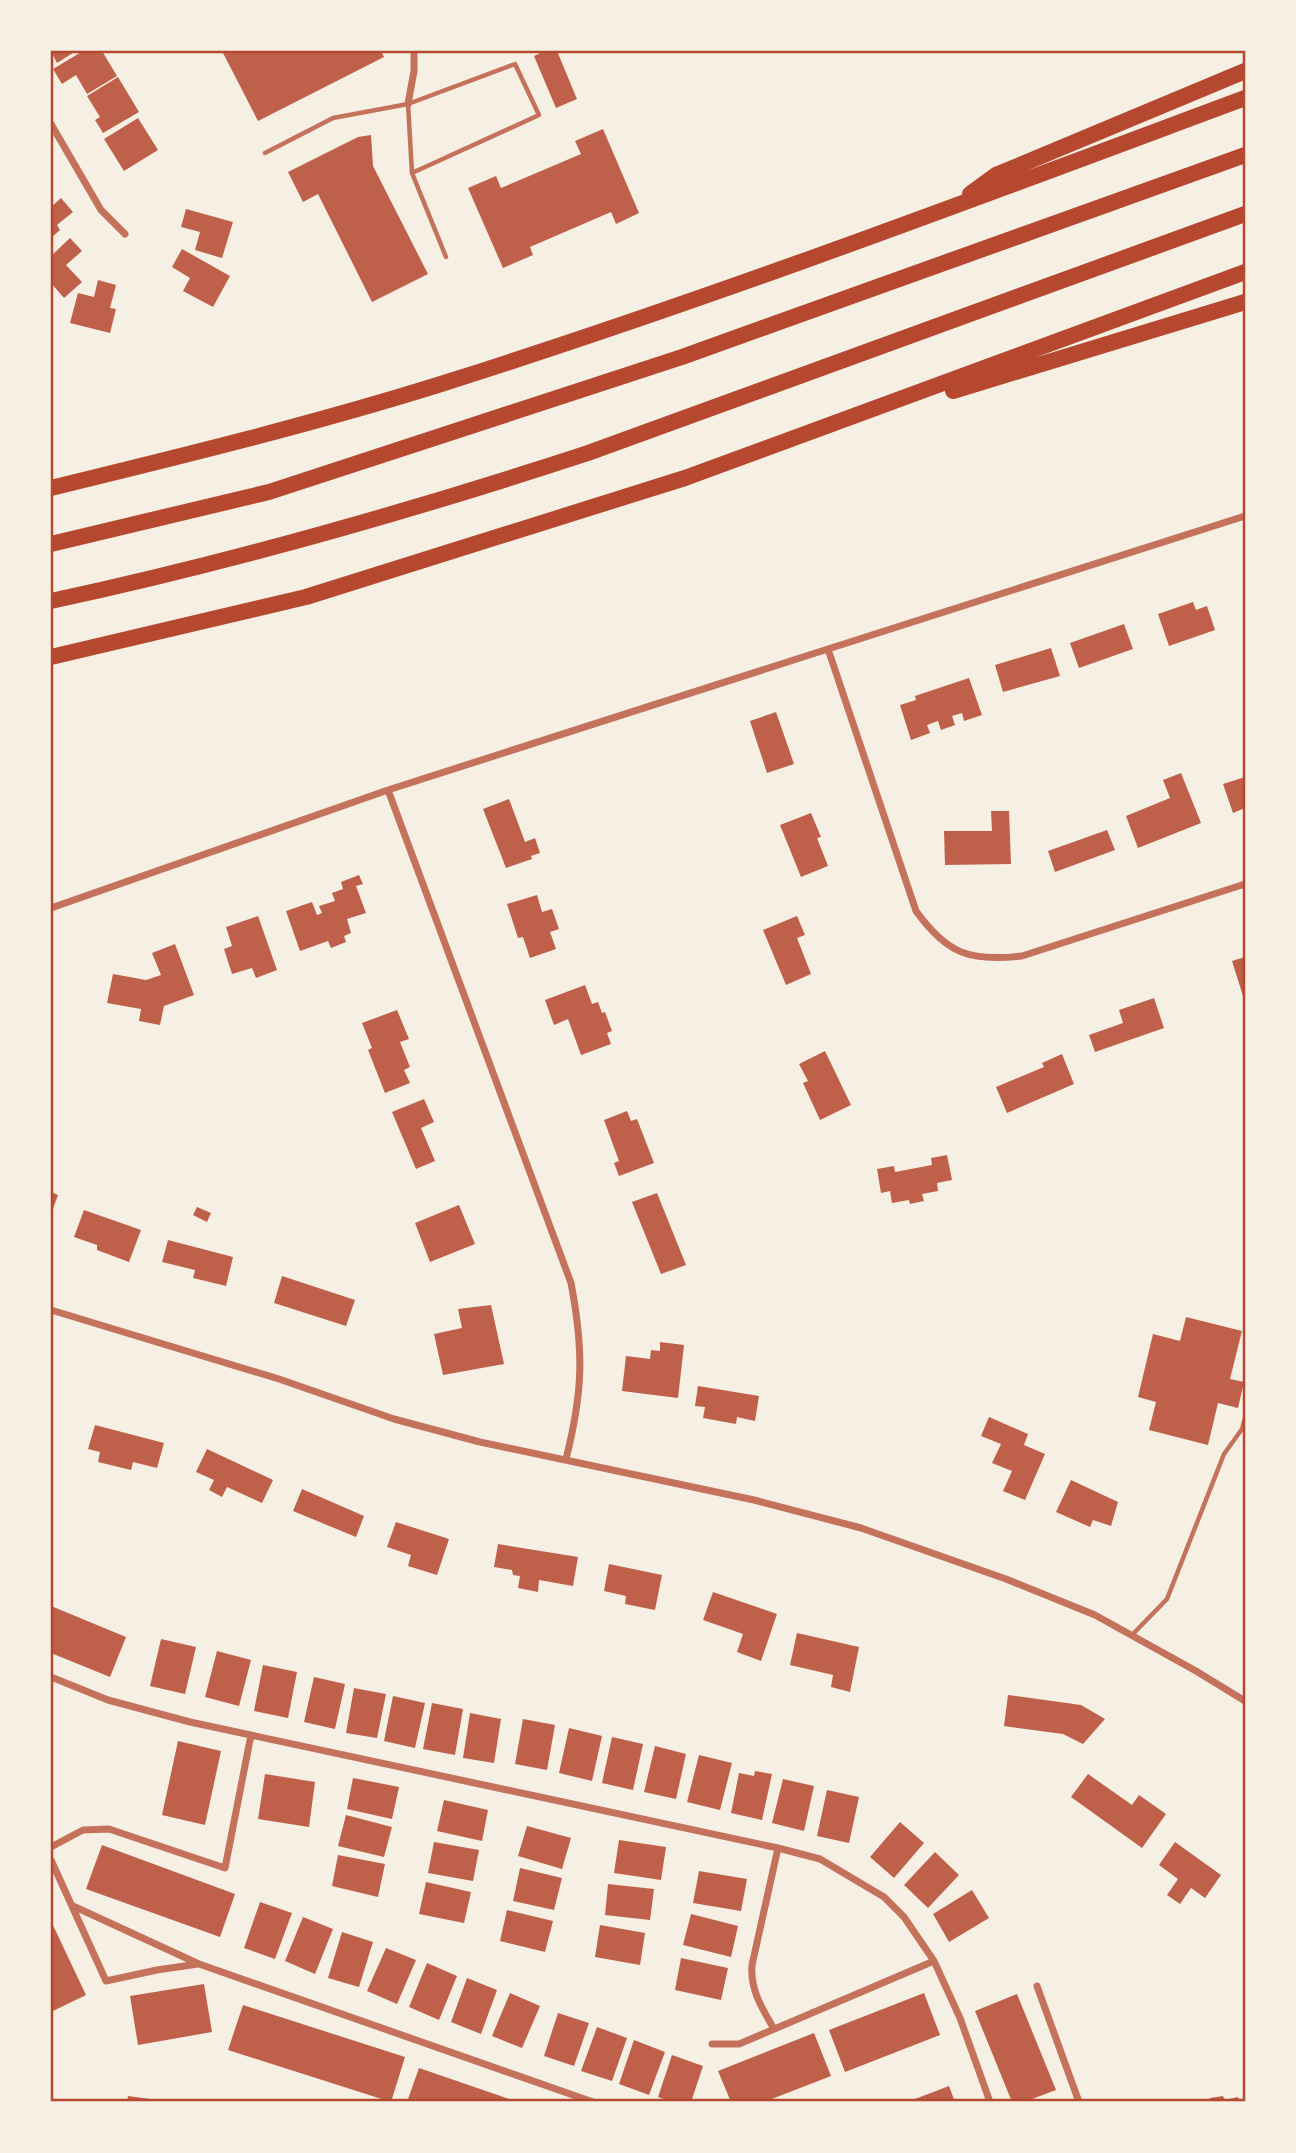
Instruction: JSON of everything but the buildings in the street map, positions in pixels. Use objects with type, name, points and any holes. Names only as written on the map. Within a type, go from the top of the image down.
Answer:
[{"type":"highway","points":[[954,206],[996,176],[1245,71]]},
{"type":"highway","points":[[51,488],[242,441],[439,384],[672,307],[1245,98]]},
{"type":"highway","points":[[51,544],[269,492],[682,358],[1245,155]]},
{"type":"highway","points":[[51,601],[177,573],[485,487],[676,421],[1245,214]]},
{"type":"highway","points":[[51,657],[306,597],[685,478],[1245,272]]},
{"type":"highway","points":[[872,410],[950,391],[1245,302]]},
{"type":"street","points":[[408,104],[414,71],[414,51]]},
{"type":"street","points":[[51,124],[101,210],[125,234]]},
{"type":"street","points":[[51,908],[388,790],[1245,516]]},
{"type":"street","points":[[828,649],[916,911],[929,930],[948,946],[969,956],[991,959],[1022,956],[1245,884]]},
{"type":"street","points":[[388,790],[571,1283],[580,1327],[581,1374],[577,1418],[566,1459]]},
{"type":"street","points":[[51,1310],[279,1379],[394,1419],[480,1442],[754,1500],[861,1528],[1006,1579],[1095,1615],[1245,1701]]},
{"type":"street","points":[[51,1677],[120,1703],[190,1723],[820,1859],[884,1896],[904,1917],[934,1961],[960,2018],[990,2102]]},
{"type":"street","points":[[51,1847],[83,1830],[109,1829],[225,1868],[251,1735]]},
{"type":"street","points":[[774,2029],[754,1992],[751,1978],[778,1848]]},
{"type":"street","points":[[51,1860],[106,1981],[199,1964]]},
{"type":"street","points":[[74,1906],[199,1964],[593,2102]]},
{"type":"street","points":[[712,2044],[739,2044],[934,1961]]},
{"type":"street","points":[[1037,1986],[1079,2102]]},
{"type":"lane","points":[[265,152],[332,118],[408,104],[515,64],[539,115],[412,173]]},
{"type":"lane","points":[[408,104],[412,173],[446,257]]},
{"type":"lane","points":[[1132,1635],[1167,1599],[1224,1454],[1242,1429],[1245,1418]]}]
